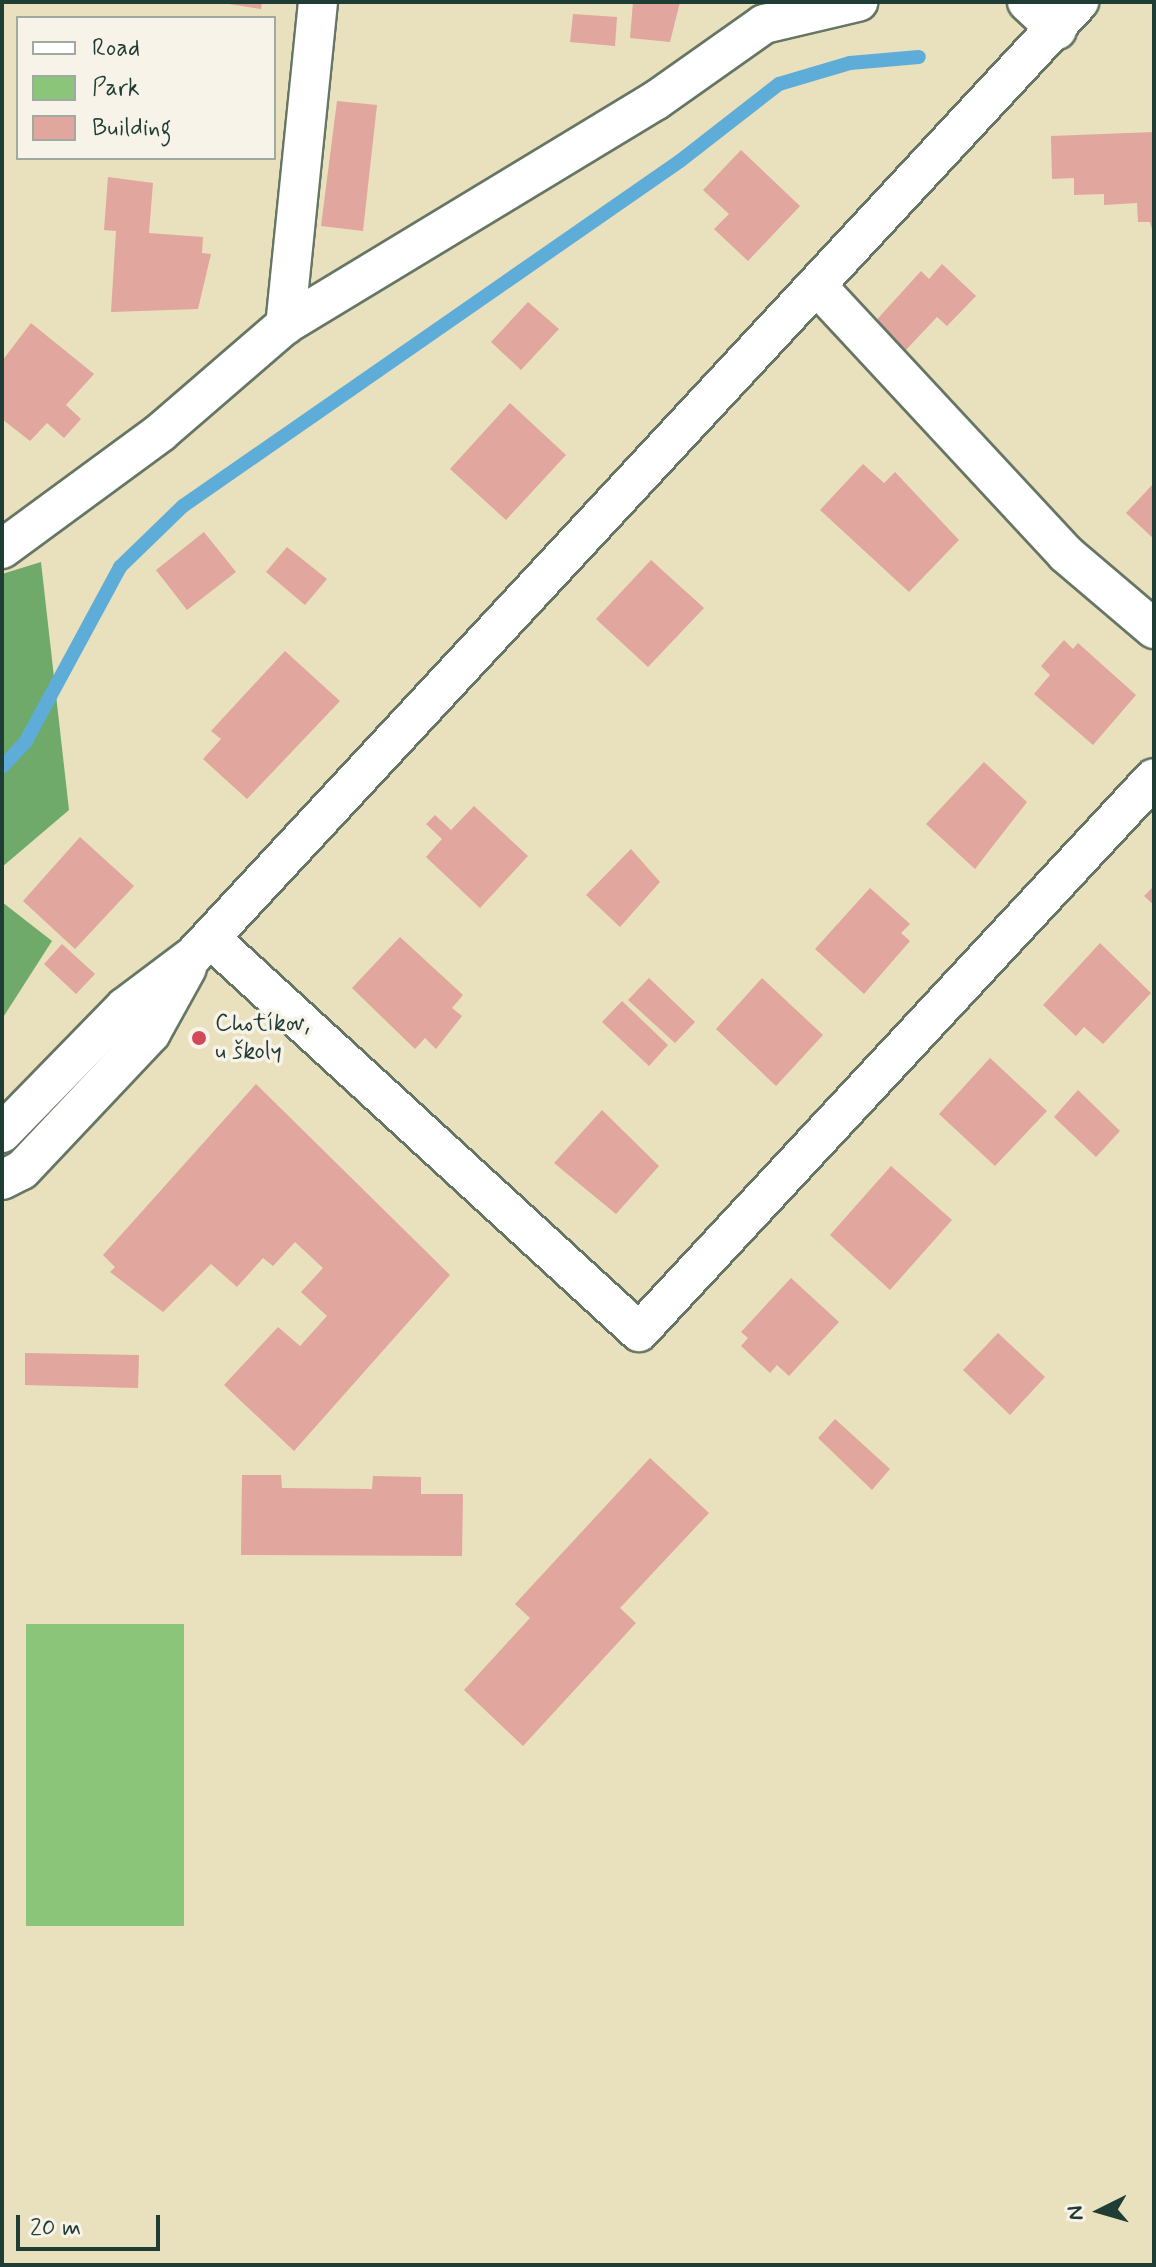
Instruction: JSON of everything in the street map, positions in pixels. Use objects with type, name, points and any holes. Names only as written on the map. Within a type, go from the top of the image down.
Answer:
[{"type":"street","points":[[285,325],[318,2]]},
{"type":"street","points":[[2,549],[149,442],[285,325],[655,101],[764,13],[858,2]]},
{"type":"street","points":[[2,1133],[125,1007],[202,946],[1068,16],[1027,2]]},
{"type":"street","points":[[818,287],[1066,554],[1154,629]]},
{"type":"street","points":[[202,946],[639,1332],[1154,778]]},
{"type":"street","points":[[2,1180],[22,1170],[151,1033],[202,946]]},
{"type":"green space","points":[[41,562],[69,810],[2,867],[2,574]]},
{"type":"green space","points":[[2,902],[52,941],[2,1019]]},
{"type":"green space","points":[[26,1624],[184,1624],[184,1926],[26,1926]]},
{"type":"building","points":[[216,2],[262,2],[261,9]]},
{"type":"building","points":[[633,2],[680,2],[670,42],[630,38]]},
{"type":"building","points":[[573,14],[617,17],[615,46],[570,42]]},
{"type":"building","points":[[337,101],[377,105],[363,231],[321,226]]},
{"type":"building","points":[[1154,132],[1154,236],[1150,222],[1138,222],[1137,203],[1104,205],[1104,194],[1074,195],[1074,178],[1052,179],[1051,136]]},
{"type":"building","points":[[741,150],[800,206],[748,261],[714,229],[729,214],[703,190]]},
{"type":"building","points":[[108,177],[153,183],[149,233],[203,237],[202,253],[211,254],[198,309],[111,312],[116,231],[104,230]]},
{"type":"building","points":[[942,264],[976,296],[947,326],[937,317],[903,353],[872,325],[921,271],[929,279]]},
{"type":"building","points":[[528,302],[559,329],[521,370],[491,342]]},
{"type":"building","points":[[31,323],[94,374],[66,405],[81,419],[64,438],[47,423],[30,441],[2,419],[2,361]]},
{"type":"building","points":[[510,403],[566,455],[506,520],[450,469]]},
{"type":"building","points":[[863,464],[884,483],[895,472],[959,540],[909,592],[820,510]]},
{"type":"building","points":[[1154,483],[1154,539],[1126,513]]},
{"type":"building","points":[[204,532],[236,572],[187,610],[156,570]]},
{"type":"building","points":[[287,547],[327,579],[305,605],[266,572]]},
{"type":"building","points":[[651,560],[704,608],[648,667],[596,619]]},
{"type":"building","points":[[1064,640],[1073,649],[1078,643],[1136,695],[1093,745],[1034,694],[1050,675],[1041,666]]},
{"type":"building","points":[[285,651],[340,701],[247,799],[203,759],[221,739],[211,731]]},
{"type":"building","points":[[984,762],[1027,802],[975,869],[926,824]]},
{"type":"building","points":[[474,806],[528,856],[480,908],[426,857],[442,839],[426,824],[435,815],[451,830]]},
{"type":"building","points":[[80,837],[134,886],[75,949],[23,901]]},
{"type":"building","points":[[631,849],[660,882],[620,927],[586,895]]},
{"type":"building","points":[[1154,886],[1154,905],[1144,896]]},
{"type":"building","points":[[870,888],[910,924],[901,933],[910,941],[864,994],[815,949]]},
{"type":"building","points":[[400,937],[463,995],[452,1008],[462,1016],[436,1049],[425,1038],[415,1049],[352,988]]},
{"type":"building","points":[[1100,943],[1151,993],[1103,1044],[1084,1027],[1076,1036],[1043,1005]]},
{"type":"building","points":[[62,944],[95,974],[76,994],[44,964]]},
{"type":"building","points":[[649,978],[695,1022],[675,1043],[628,1000]]},
{"type":"building","points":[[762,978],[823,1035],[776,1086],[716,1029]]},
{"type":"building","points":[[622,1001],[668,1045],[649,1066],[602,1022]]},
{"type":"building","points":[[990,1058],[1047,1111],[995,1166],[939,1114]]},
{"type":"building","points":[[256,1084],[450,1275],[294,1451],[224,1385],[278,1327],[300,1346],[327,1316],[301,1292],[323,1268],[295,1242],[273,1266],[263,1258],[237,1287],[211,1264],[163,1312],[110,1272],[115,1267],[103,1255]]},
{"type":"building","points":[[1078,1090],[1120,1131],[1096,1157],[1054,1117]]},
{"type":"building","points":[[602,1110],[659,1166],[616,1214],[554,1163]]},
{"type":"building","points":[[891,1166],[952,1220],[890,1290],[830,1235]]},
{"type":"building","points":[[791,1278],[839,1322],[789,1376],[777,1365],[770,1373],[741,1346],[748,1338],[741,1332]]},
{"type":"building","points":[[998,1333],[1045,1377],[1010,1415],[963,1370]]},
{"type":"building","points":[[25,1353],[139,1355],[138,1388],[25,1385]]},
{"type":"building","points":[[835,1419],[890,1469],[872,1490],[818,1438]]},
{"type":"building","points":[[650,1458],[709,1513],[620,1608],[636,1623],[523,1746],[464,1690],[530,1618],[515,1604]]},
{"type":"building","points":[[242,1475],[281,1475],[282,1488],[372,1489],[373,1476],[421,1477],[421,1494],[463,1494],[462,1556],[241,1555]]},
{"type":"waterway","points":[[2,767],[26,741],[120,567],[183,506],[680,161],[779,84],[850,63],[919,57]]},
{"type":"place","name":"Chotíkov, u školy","points":[[199,1038]]}]
